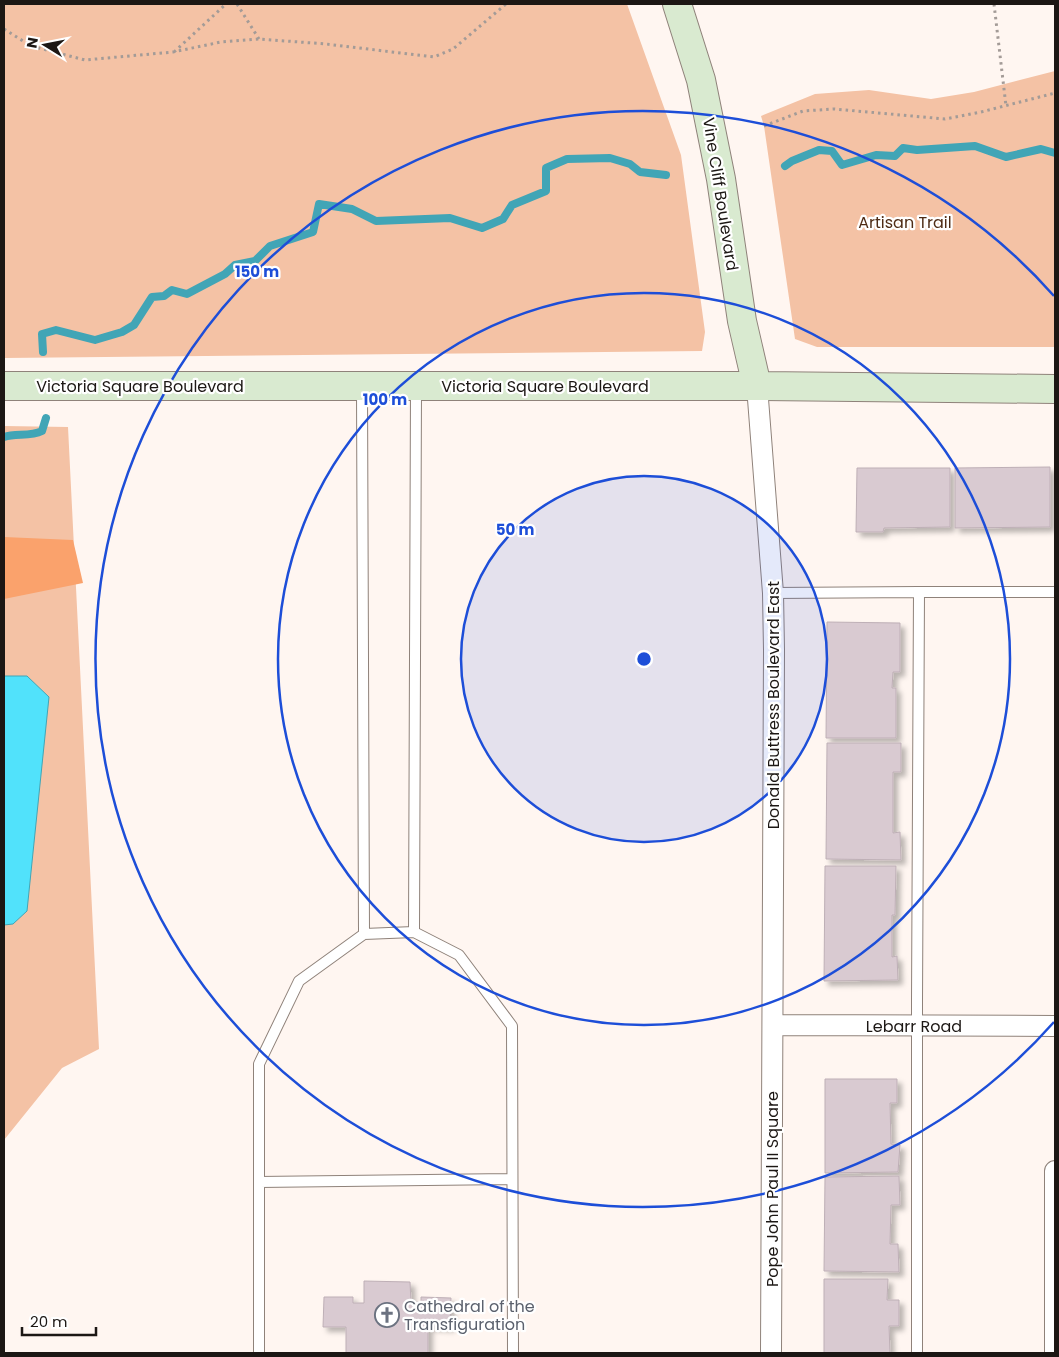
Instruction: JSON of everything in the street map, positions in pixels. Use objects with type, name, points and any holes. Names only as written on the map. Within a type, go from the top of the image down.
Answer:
[{"type":"street","name":"Vine Cliff Boulevard","points":[[677,4],[702,80],[721,179],[742,321],[757,386]]},
{"type":"street","name":"Victoria Square Boulevard","points":[[4,386],[757,386],[1055,389]]},
{"type":"street","name":"Donald Buttress Boulevard East","points":[[757,386],[773,592],[772,1025]]},
{"type":"street","name":"Lebarr Road","points":[[772,1025],[1055,1026]]},
{"type":"street","name":"Pope John Paul II Square","points":[[771,1353],[772,1025]]},
{"type":"street","points":[[1055,1171],[1055,1353]]},
{"type":"lane","points":[[362,386],[364,934]]},
{"type":"lane","points":[[414,932],[416,386]]},
{"type":"lane","points":[[773,592],[1055,592]]},
{"type":"lane","points":[[917,1353],[919,592]]},
{"type":"lane","points":[[259,1353],[259,1064],[299,980],[364,934],[414,932],[459,955],[512,1026],[513,1353]]},
{"type":"lane","points":[[259,1182],[512,1179]]},
{"type":"path","points":[[174,52],[226,4]]},
{"type":"path","points":[[237,4],[259,39]]},
{"type":"path","points":[[4,30],[32,46],[85,60],[174,52],[222,42],[259,39],[326,44],[434,56],[453,49],[506,4]]},
{"type":"path","points":[[994,4],[1006,106]]},
{"type":"path","points":[[764,126],[803,112],[834,109],[945,119],[1055,93]]},
{"type":"green space","points":[[4,4],[627,4],[681,155],[705,332],[702,351],[4,358]]},
{"type":"green space","name":"Artisan Trail","points":[[1055,71],[1055,347],[817,347],[795,339],[761,116],[815,94],[869,90],[931,99],[974,92]]},
{"type":"green space","points":[[4,426],[68,427],[99,1049],[62,1068],[4,1140]]},
{"type":"shaded area","points":[[4,537],[73,540],[83,583],[4,599]]},
{"type":"water","points":[[4,676],[27,676],[49,697],[27,911],[13,924],[4,925]]},
{"type":"building","points":[[1050,467],[1050,527],[955,528],[955,468]]},
{"type":"building","points":[[857,468],[950,468],[950,527],[884,528],[883,532],[856,532]]},
{"type":"building","points":[[827,622],[900,623],[900,672],[893,672],[892,688],[896,688],[896,738],[826,738]]},
{"type":"building","points":[[827,743],[901,743],[901,772],[893,772],[893,833],[900,832],[901,860],[826,859]]},
{"type":"building","points":[[825,866],[896,866],[895,915],[892,915],[892,957],[897,956],[898,980],[824,981]]},
{"type":"building","points":[[825,1079],[897,1079],[897,1103],[890,1103],[891,1144],[900,1145],[898,1172],[825,1173]]},
{"type":"building","points":[[899,1176],[900,1205],[891,1205],[890,1244],[898,1244],[899,1272],[824,1271],[825,1177]]},
{"type":"building","points":[[824,1279],[888,1279],[887,1300],[899,1300],[899,1326],[889,1326],[890,1353],[824,1353]]},
{"type":"building","name":"Cathedral of the Transfiguration","points":[[364,1281],[410,1282],[411,1302],[421,1302],[421,1297],[451,1298],[450,1327],[428,1326],[428,1353],[346,1353],[346,1327],[323,1327],[324,1297],[353,1297],[353,1303],[364,1303]]},
{"type":"waterway","points":[[785,166],[792,161],[819,150],[832,151],[842,165],[876,155],[895,156],[903,148],[917,150],[975,146],[1006,157],[1041,149],[1055,153]]},
{"type":"waterway","points":[[43,352],[42,334],[56,330],[95,340],[122,332],[134,325],[152,297],[164,296],[172,290],[187,294],[225,274],[235,265],[255,261],[270,246],[313,232],[319,204],[352,209],[376,221],[450,218],[482,228],[503,219],[512,205],[546,191],[546,168],[567,159],[610,158],[630,164],[640,172],[666,175]]},
{"type":"waterway","points":[[4,437],[33,434],[42,431],[46,418]]},
{"type":"place","name":"Cathedral of the Transfiguration","points":[[387,1315]]}]
